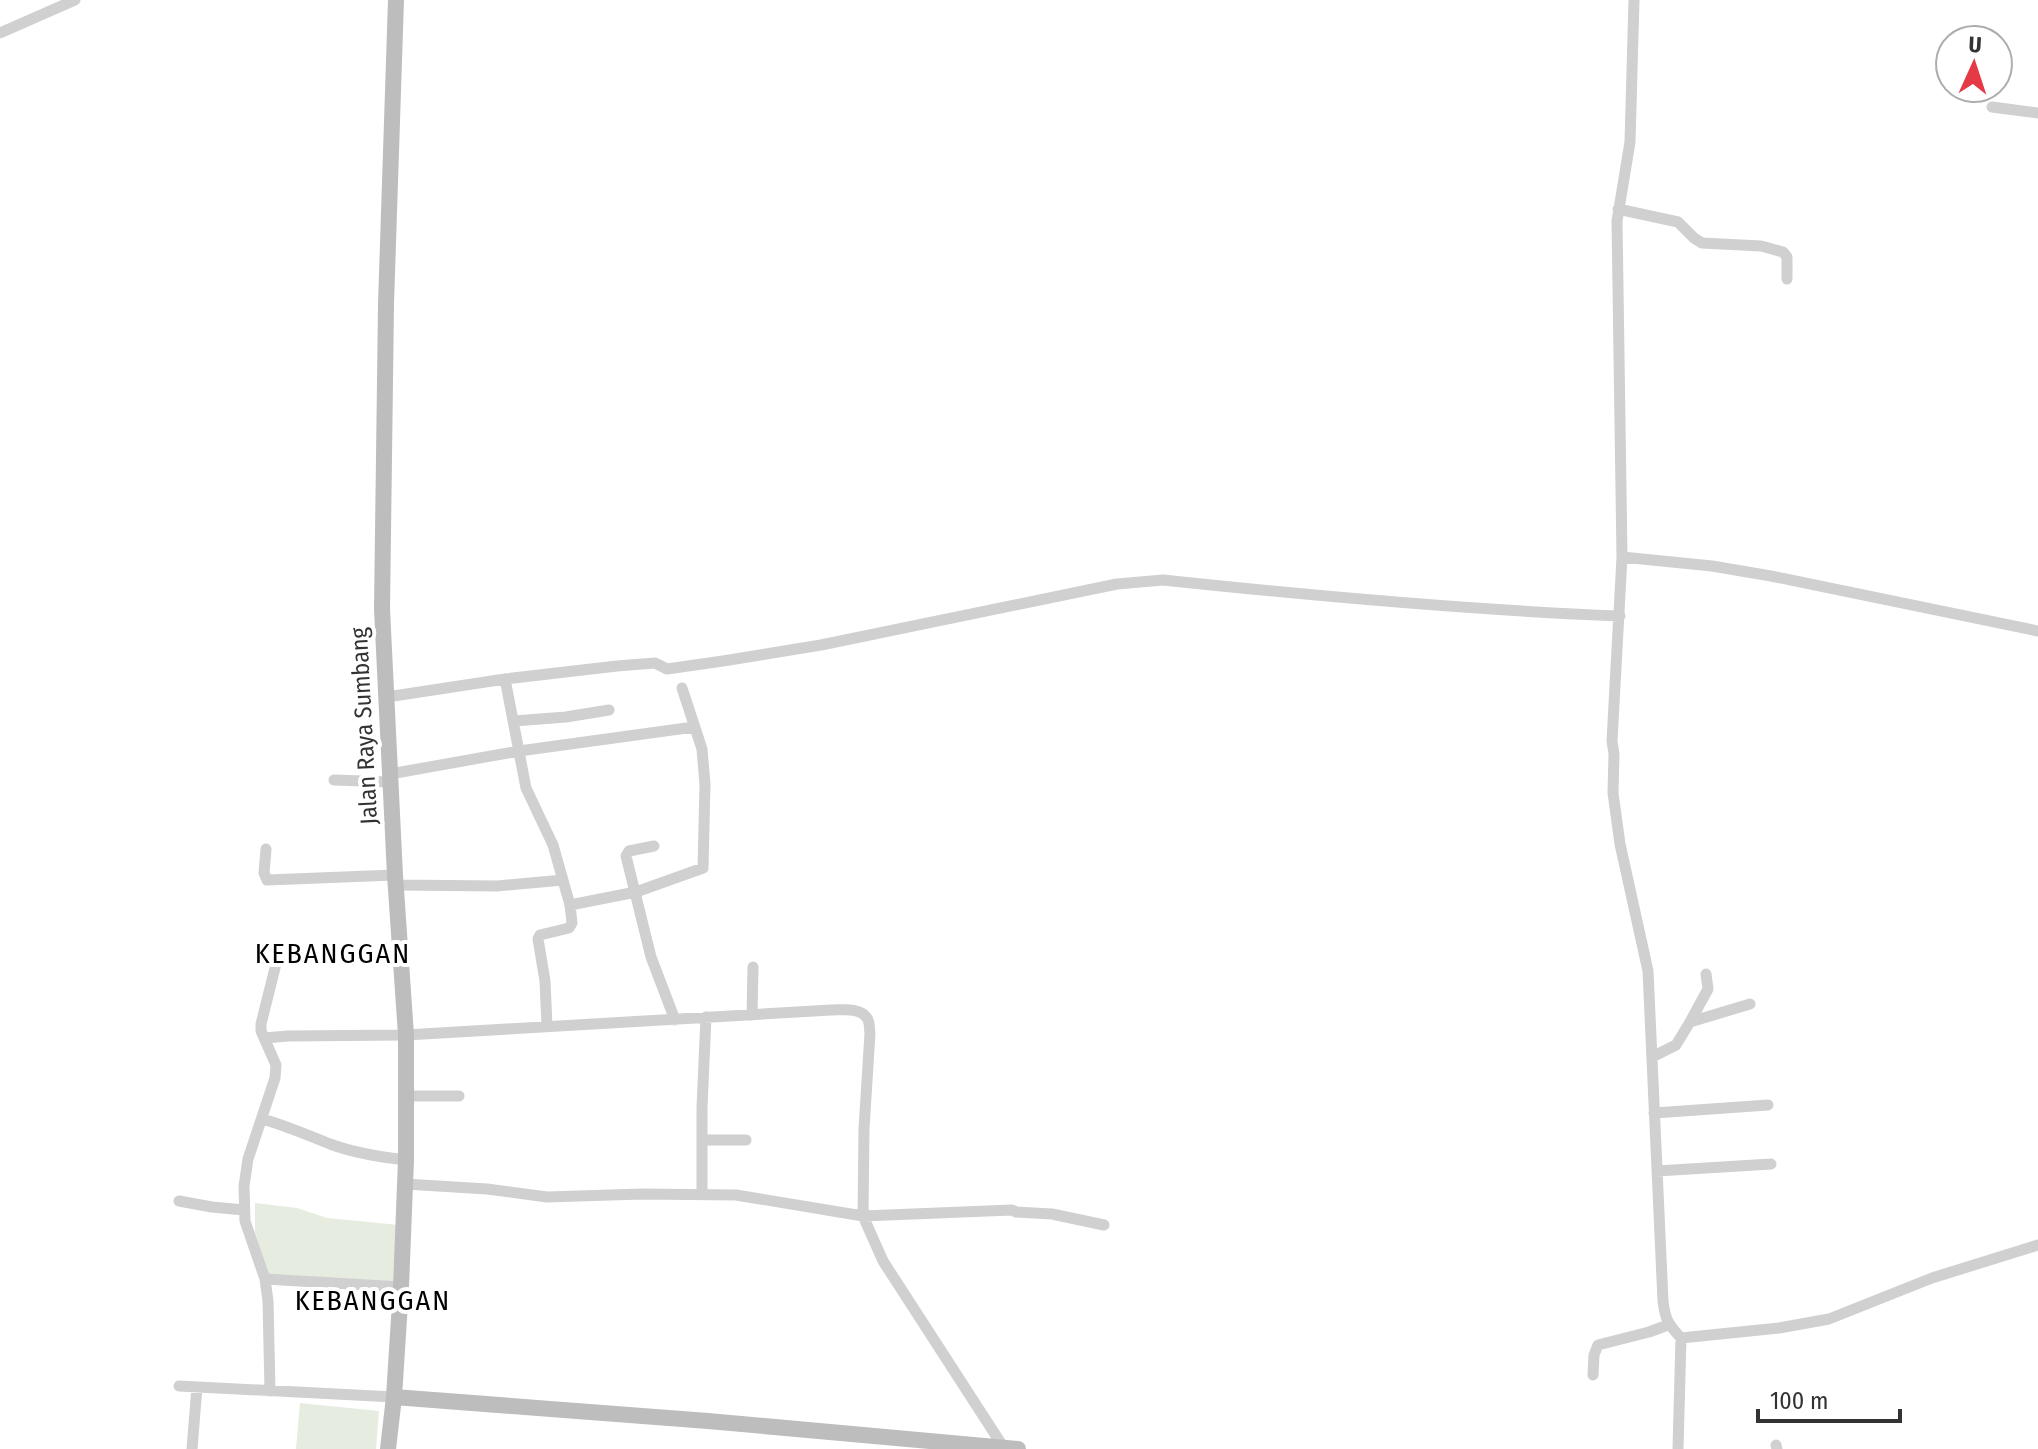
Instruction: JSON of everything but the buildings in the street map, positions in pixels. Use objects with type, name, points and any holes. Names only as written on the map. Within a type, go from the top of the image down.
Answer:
[{"type":"street","points":[[1,32],[75,0]]},
{"type":"street","name":"Jalan Raya Sumbang","points":[[388,1449],[401,1287],[406,1160],[406,1035],[382,609],[386,304],[396,0]]},
{"type":"street","points":[[1634,0],[1630,142],[1618,209],[1622,557],[1612,741],[1613,793],[1620,844],[1648,971],[1664,1314],[1668,1325],[1681,1338],[1678,1449]]},
{"type":"street","points":[[1992,107],[2038,113]]},
{"type":"street","points":[[1618,209],[1678,222],[1702,243],[1761,246],[1783,252],[1787,257],[1787,279]]},
{"type":"street","points":[[1622,557],[1712,566],[1771,576],[2038,631]]},
{"type":"street","points":[[387,697],[505,679],[632,665],[655,663],[667,669],[808,647],[1117,584],[1160,580],[1431,605],[1620,616]]},
{"type":"street","points":[[505,679],[526,788],[553,845],[570,905],[572,923],[569,928],[540,935],[538,939],[545,981],[547,1026]]},
{"type":"street","points":[[570,905],[636,892],[703,868],[705,784],[702,749],[682,688]]},
{"type":"street","points":[[514,721],[609,710]]},
{"type":"street","points":[[334,780],[390,778],[519,751],[694,727]]},
{"type":"street","points":[[654,846],[627,853],[651,957],[675,1020]]},
{"type":"street","points":[[266,849],[264,873],[267,880],[395,880],[497,886],[563,880]]},
{"type":"street","points":[[270,1391],[268,1301],[265,1279],[245,1221],[244,1186],[248,1159],[275,1078],[276,1065],[261,1031],[261,1024],[277,960]]},
{"type":"street","points":[[752,1015],[753,967]]},
{"type":"street","points":[[1652,1057],[1676,1045],[1708,989],[1706,974]]},
{"type":"street","points":[[1690,1022],[1750,1004]]},
{"type":"street","points":[[264,1038],[406,1035],[842,1010],[861,1013],[867,1018],[870,1033],[863,1216],[883,1261],[1011,1448]]},
{"type":"street","points":[[702,1193],[706,1017]]},
{"type":"street","points":[[406,1096],[459,1096]]},
{"type":"street","points":[[1654,1113],[1768,1105]]},
{"type":"street","points":[[263,1119],[302,1131],[332,1145],[373,1156],[406,1160]]},
{"type":"street","points":[[702,1140],[746,1140]]},
{"type":"street","points":[[1657,1171],[1771,1164]]},
{"type":"street","points":[[405,1184],[487,1189],[547,1197],[736,1195],[863,1216],[1012,1210],[1052,1214],[1104,1225]]},
{"type":"street","points":[[179,1201],[244,1210]]},
{"type":"street","points":[[1681,1338],[1779,1328],[1829,1319],[1932,1278],[2038,1245]]},
{"type":"street","points":[[265,1279],[401,1287]]},
{"type":"street","points":[[1593,1375],[1598,1345],[1668,1325]]},
{"type":"street","points":[[179,1386],[394,1397],[1011,1448]]},
{"type":"street","points":[[192,1449],[197,1387]]},
{"type":"shaded area","points":[[255,1203],[297,1208],[327,1218],[399,1225],[396,1283],[303,1279],[268,1274],[255,1232]]},
{"type":"shaded area","points":[[300,1403],[379,1411],[376,1449],[296,1449]]},
{"type":"district","name":"KEBANGGAN","points":[[333,953]]},
{"type":"district","name":"KEBANGGAN","points":[[373,1300]]}]
